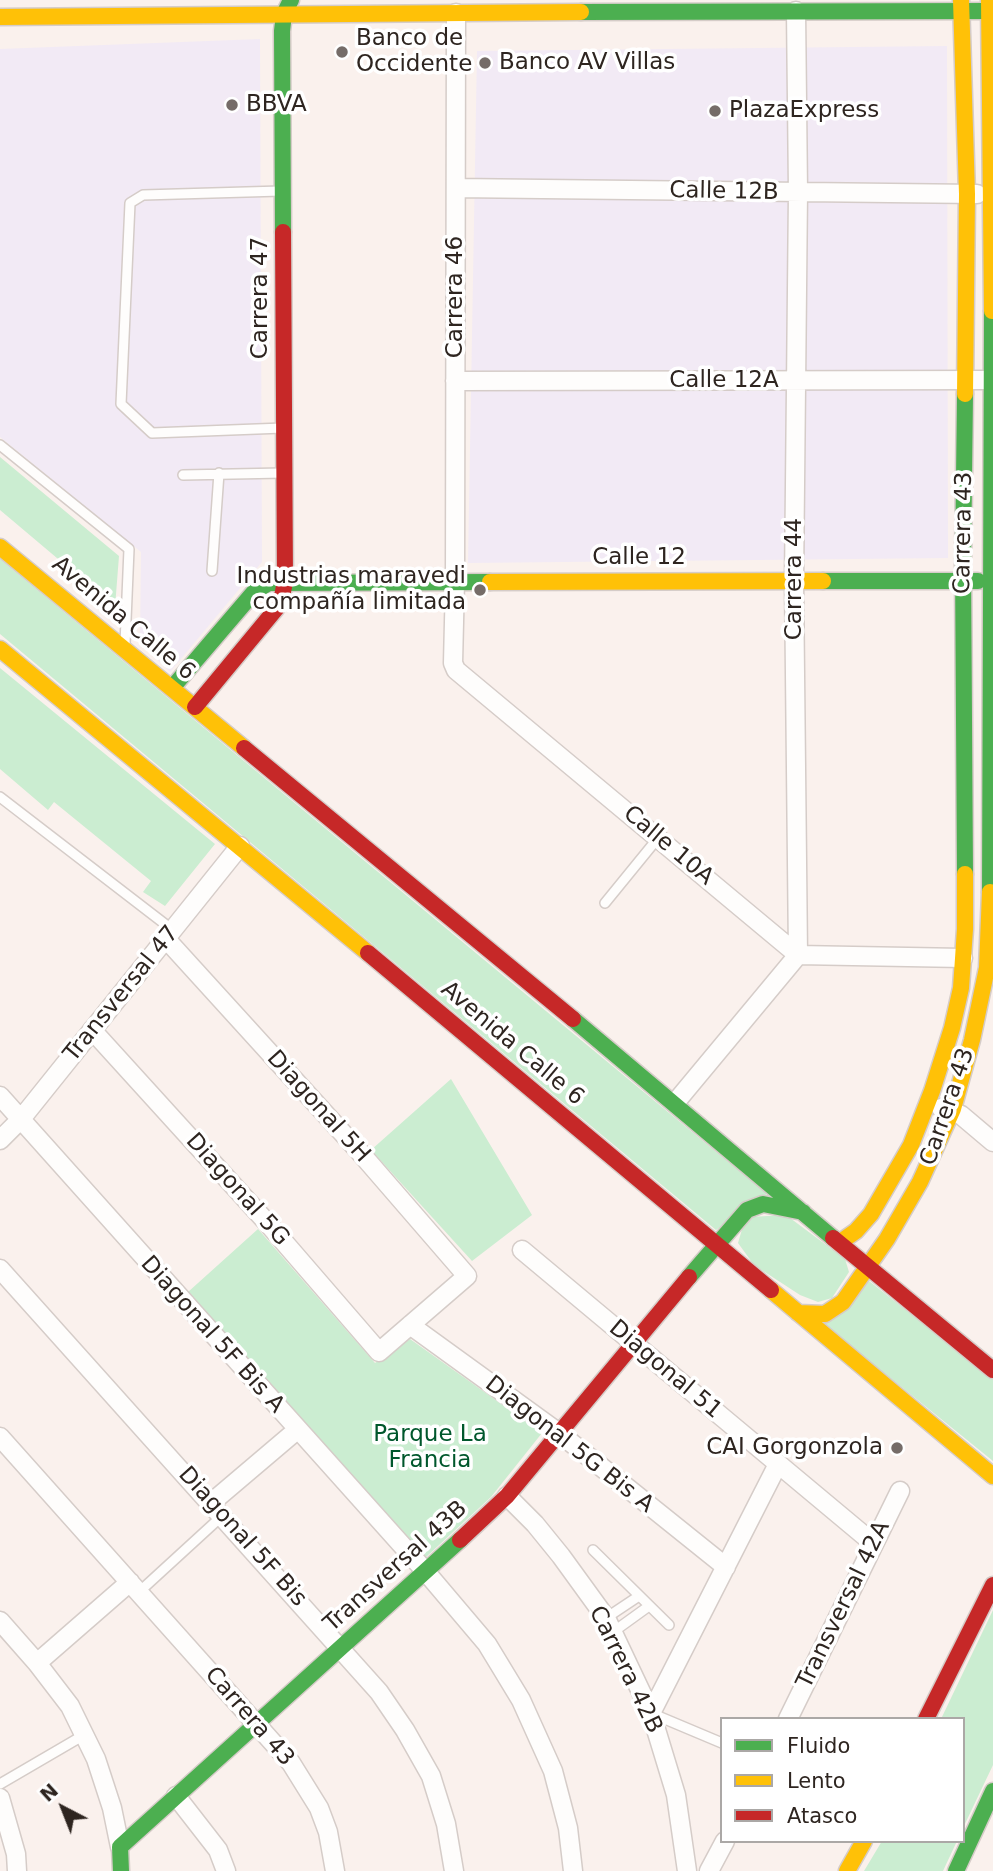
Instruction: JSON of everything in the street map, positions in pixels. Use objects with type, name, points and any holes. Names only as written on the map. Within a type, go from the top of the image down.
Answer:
[{"type":"street","points":[[0,17],[288,7],[456,13],[796,11],[962,5],[991,7]]},
{"type":"street","name":"Carrera 43","points":[[839,1243],[856,1231],[871,1214],[903,1161],[927,1104],[957,1010],[964,958],[963,581],[967,194],[962,5]]},
{"type":"street","name":"Carrera 47","points":[[195,707],[276,609],[285,582],[282,31],[288,7]]},
{"type":"street","name":"Carrera 43","points":[[798,1313],[819,1315],[832,1311],[844,1302],[920,1182],[951,1111],[972,1040],[990,958],[993,380],[991,7]]},
{"type":"street","name":"Carrera 44","points":[[796,11],[798,192],[794,581],[798,955]]},
{"type":"street","name":"Carrera 46","points":[[455,581],[456,13]]},
{"type":"street","name":"Calle 12B","points":[[456,188],[992,194]]},
{"type":"street","name":"Calle 12A","points":[[456,381],[993,380]]},
{"type":"street","name":"Avenida Calle 6","points":[[0,547],[675,1103],[867,1268],[993,1370]]},
{"type":"street","name":"Calle 10A","points":[[455,581],[453,663],[456,670],[798,955]]},
{"type":"street","name":"Calle 12","points":[[285,582],[992,581]]},
{"type":"street","points":[[172,688],[254,592],[269,583],[285,582]]},
{"type":"street","name":"Avenida Calle 6","points":[[0,649],[240,846],[993,1476]]},
{"type":"street","points":[[964,766],[992,766]]},
{"type":"street","name":"Transversal 47","points":[[0,1140],[21,1119],[240,846]]},
{"type":"street","name":"Diagonal 5H","points":[[170,935],[467,1276],[410,1325]]},
{"type":"street","points":[[675,1103],[798,955],[990,958]]},
{"type":"street","name":"Diagonal 5G","points":[[92,1031],[271,1227],[379,1352],[410,1325]]},
{"type":"street","name":"Diagonal 5F Bis A","points":[[0,1096],[426,1572],[486,1644],[521,1700],[553,1771],[568,1828],[573,1871]]},
{"type":"street","points":[[927,1104],[961,1115],[993,1142]]},
{"type":"street","name":"Transversal 43B","points":[[120,1847],[507,1496],[737,1219],[754,1206],[774,1205],[803,1212]]},
{"type":"street","name":"Diagonal 51","points":[[522,1251],[873,1543]]},
{"type":"street","name":"Diagonal 5F Bis","points":[[0,1269],[342,1647],[379,1692],[405,1730],[430,1776],[446,1824],[454,1871]]},
{"type":"street","name":"Diagonal 5G Bis A","points":[[410,1325],[559,1433],[726,1567]]},
{"type":"street","points":[[216,1510],[297,1430]]},
{"type":"street","name":"Carrera 43","points":[[0,1437],[291,1763],[319,1808],[328,1832],[335,1871]]},
{"type":"street","points":[[652,1713],[778,1464]]},
{"type":"street","name":"Transversal 42A","points":[[789,1717],[900,1491]]},
{"type":"street","name":"Carrera 42B","points":[[507,1496],[561,1556],[609,1625],[652,1713],[676,1795],[687,1871]]},
{"type":"street","points":[[927,1717],[993,1585]]},
{"type":"street","points":[[37,1663],[134,1587]]},
{"type":"street","points":[[0,1621],[70,1706],[96,1759],[112,1808],[120,1847],[121,1871]]},
{"type":"street","points":[[956,1871],[993,1791]]},
{"type":"street","points":[[176,1796],[218,1850],[226,1871]]},
{"type":"street","points":[[0,1798],[16,1854],[17,1871]]},
{"type":"street","points":[[709,1871],[724,1843]]},
{"type":"street","points":[[846,1871],[863,1843]]},
{"type":"lane","points":[[441,0],[456,13]]},
{"type":"lane","points":[[283,191],[143,195],[131,203],[121,404],[152,433],[284,428]]},
{"type":"lane","points":[[0,445],[129,549],[125,649]]},
{"type":"lane","points":[[183,475],[284,472]]},
{"type":"lane","points":[[212,571],[219,473]]},
{"type":"lane","points":[[0,797],[170,935]]},
{"type":"lane","points":[[605,903],[658,838]]},
{"type":"lane","points":[[134,1587],[216,1510]]},
{"type":"lane","points":[[593,1550],[669,1625]]},
{"type":"lane","points":[[609,1625],[639,1596]]},
{"type":"lane","points":[[609,1625],[649,1606]]},
{"type":"lane","points":[[652,1713],[720,1743]]},
{"type":"lane","points":[[0,1784],[84,1735]]},
{"type":"shaded area","points":[[260,39],[262,562],[170,672],[140,643],[141,552],[0,437],[0,49]]},
{"type":"shaded area","points":[[947,46],[948,558],[468,563],[477,51]]},
{"type":"green space","points":[[0,457],[119,556],[115,607],[0,510]]},
{"type":"green space","points":[[0,559],[767,1194],[716,1230],[0,634]]},
{"type":"green space","points":[[0,668],[215,844],[165,906],[143,892],[151,881],[54,802],[48,810],[0,769]]},
{"type":"green space","points":[[451,1079],[532,1215],[472,1261],[371,1150]]},
{"type":"green space","points":[[786,1215],[845,1259],[849,1272],[832,1298],[818,1302],[800,1295],[754,1265],[738,1243],[749,1217]]},
{"type":"green space","name":"Parque La Francia","points":[[258,1229],[375,1363],[410,1339],[542,1433],[491,1497],[425,1558],[188,1292]]},
{"type":"green space","points":[[869,1281],[993,1379],[993,1461],[820,1321]]},
{"type":"green space","points":[[993,1610],[993,1765],[965,1824],[965,1717],[942,1717]]},
{"type":"green space","points":[[881,1843],[956,1843],[943,1871],[864,1871]]},
{"type":"traffic: fast","points":[[283,232],[282,31],[284,14],[291,0]]},
{"type":"traffic: fast","points":[[581,12],[993,11]]},
{"type":"traffic: fast","points":[[990,892],[992,311]]},
{"type":"traffic: fast","points":[[965,394],[965,874]]},
{"type":"traffic: fast","points":[[823,581],[978,581]]},
{"type":"traffic: fast","points":[[172,688],[254,592],[269,583],[490,582]]},
{"type":"traffic: fast","points":[[573,1019],[833,1238]]},
{"type":"traffic: fast","points":[[689,1277],[747,1210],[763,1204],[803,1212]]},
{"type":"traffic: fast","points":[[121,1871],[120,1847],[460,1540]]},
{"type":"traffic: fast","points":[[956,1871],[993,1791]]},
{"type":"traffic: slow","points":[[961,0],[967,194],[965,394]]},
{"type":"traffic: slow","points":[[989,0],[992,311]]},
{"type":"traffic: slow","points":[[0,17],[581,12]]},
{"type":"traffic: slow","points":[[0,547],[244,748]]},
{"type":"traffic: slow","points":[[490,582],[823,581]]},
{"type":"traffic: slow","points":[[0,649],[368,953]]},
{"type":"traffic: slow","points":[[839,1243],[856,1231],[871,1214],[911,1145],[932,1091],[952,1028],[961,988],[965,874]]},
{"type":"traffic: slow","points":[[798,1313],[825,1314],[843,1302],[887,1239],[920,1182],[953,1109],[972,1040],[987,968],[990,892]]},
{"type":"traffic: slow","points":[[771,1290],[993,1476]]},
{"type":"traffic: slow","points":[[847,1871],[863,1843]]},
{"type":"traffic: jam","points":[[195,707],[276,609],[281,601],[285,582],[283,232]]},
{"type":"traffic: jam","points":[[244,748],[573,1019]]},
{"type":"traffic: jam","points":[[368,953],[771,1290]]},
{"type":"traffic: jam","points":[[833,1238],[993,1370]]},
{"type":"traffic: jam","points":[[460,1540],[507,1496],[689,1277]]},
{"type":"traffic: jam","points":[[927,1717],[993,1585]]},
{"type":"place","name":"Banco de Occidente","points":[[342,52]]},
{"type":"place","name":"Banco AV Villas","points":[[485,63]]},
{"type":"place","name":"BBVA","points":[[232,105]]},
{"type":"place","name":"PlazaExpress","points":[[715,111]]},
{"type":"place","name":"Industrias maravedi compañía limitada","points":[[480,590]]},
{"type":"place","name":"CAI Gorgonzola","points":[[897,1448]]}]
